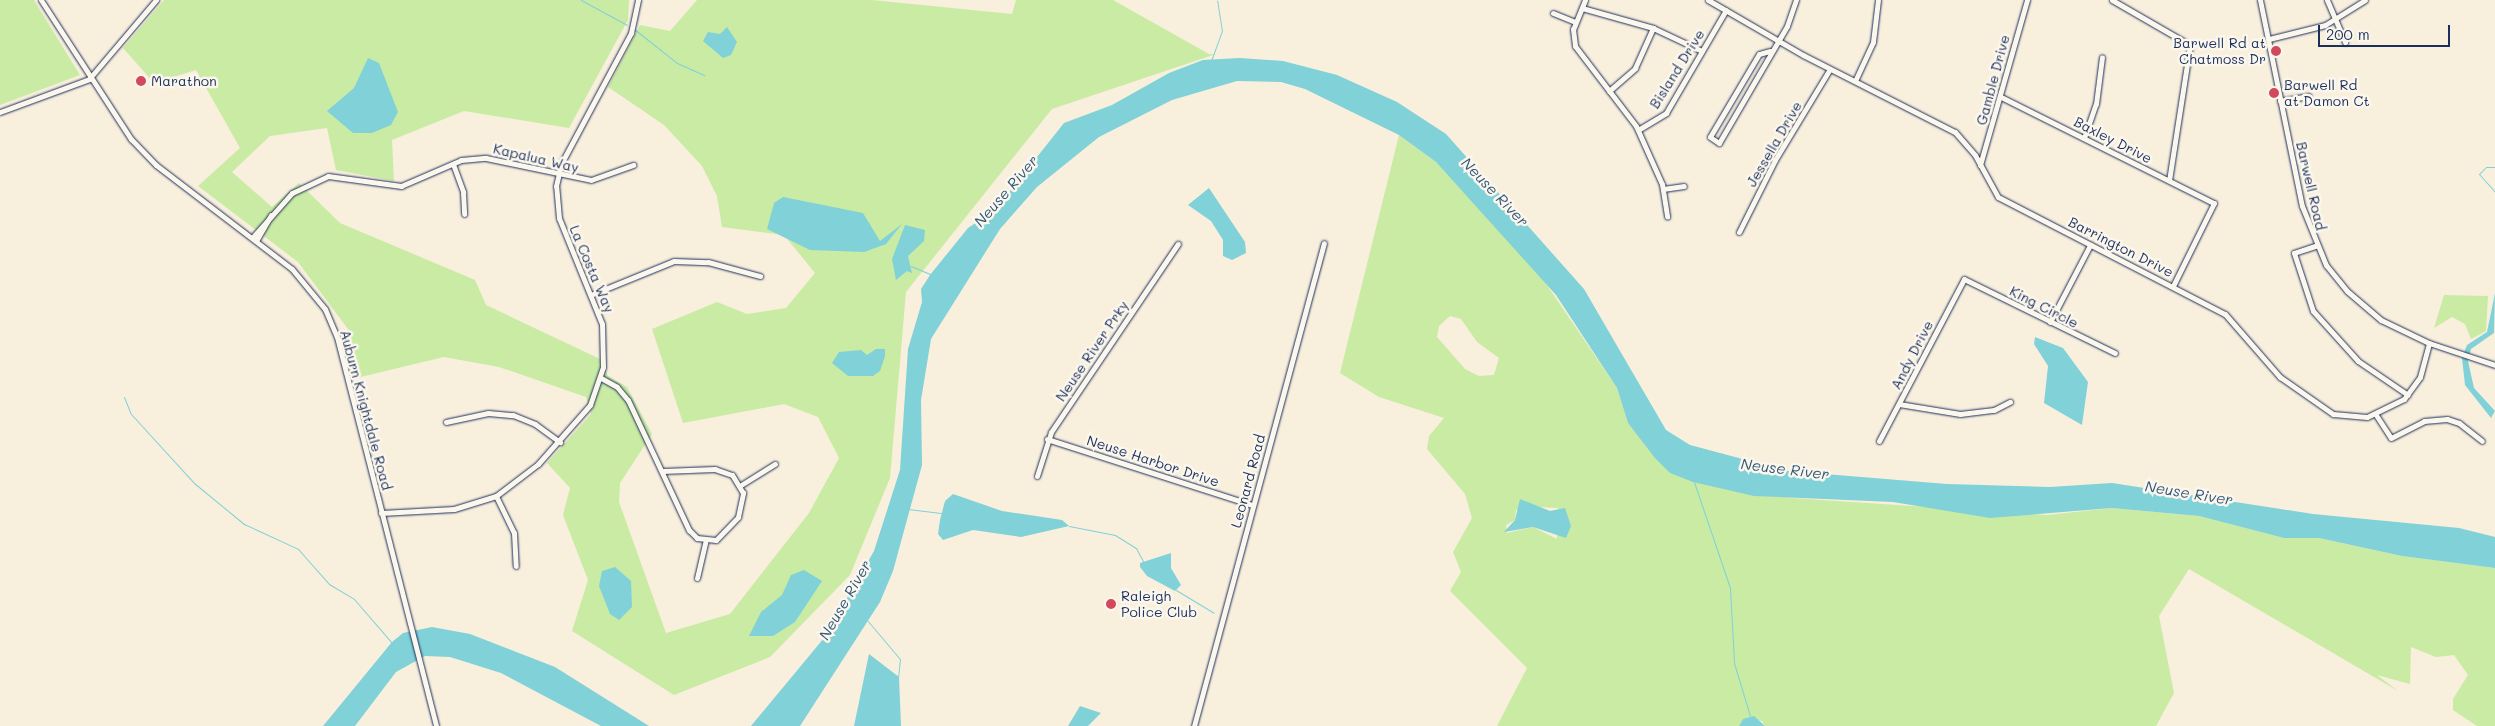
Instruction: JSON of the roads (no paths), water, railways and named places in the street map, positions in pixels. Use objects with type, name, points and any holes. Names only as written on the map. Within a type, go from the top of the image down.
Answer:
[{"type":"street","name":"Auburn Knightdale Road","points":[[41,0],[90,79],[131,140],[156,165],[254,240],[308,285],[331,320],[436,726]]},
{"type":"street","points":[[0,112],[90,79],[156,0]]},
{"type":"street","name":"La Costa Way","points":[[381,513],[454,508],[496,496],[525,476],[560,442],[585,414],[601,378],[604,333],[593,294],[559,218],[558,174],[631,33],[638,0]]},
{"type":"street","points":[[1585,0],[1575,22],[1575,46],[1638,130],[1663,189],[1667,217]]},
{"type":"street","name":"Barrington Drive","points":[[1708,0],[1830,69],[1955,132],[1980,166],[1998,197],[2173,286],[2233,321],[2280,377],[2325,410],[2351,419],[2376,414],[2408,395],[2420,378],[2429,343]]},
{"type":"street","points":[[1770,51],[1759,54],[1710,137],[1719,143],[1770,51],[1778,41],[1796,0]]},
{"type":"street","points":[[1855,81],[1873,42],[1878,0]]},
{"type":"street","name":"Gamble Drive","points":[[1980,166],[2027,0]]},
{"type":"street","points":[[2112,0],[2190,45],[2169,180]]},
{"type":"street","name":"Barwell Road","points":[[2260,0],[2280,101],[2314,246],[2332,274],[2361,305],[2394,328],[2429,343],[2495,364]]},
{"type":"street","points":[[2327,0],[2345,42]]},
{"type":"street","points":[[2269,38],[2337,20],[2365,0]]},
{"type":"street","points":[[1582,8],[1653,28],[1702,51]]},
{"type":"street","name":"Bisland Drive","points":[[1638,130],[1666,113],[1726,10]]},
{"type":"street","points":[[1553,12],[1575,22]]},
{"type":"street","points":[[1609,91],[1635,68],[1653,28]]},
{"type":"street","points":[[2084,138],[2096,104],[2102,57]]},
{"type":"street","name":"Jessella Drive","points":[[1740,232],[1774,160],[1830,69]]},
{"type":"street","name":"Baxley Drive","points":[[2001,96],[2169,180],[2213,205],[2173,286]]},
{"type":"street","points":[[2280,101],[2309,96]]},
{"type":"street","name":"Kapalua Way","points":[[254,240],[272,215],[292,193],[314,180],[343,176],[406,185],[453,164],[486,158],[591,180],[633,165]]},
{"type":"street","points":[[453,164],[463,192],[464,214]]},
{"type":"street","points":[[1663,189],[1684,186]]},
{"type":"street","name":"Leonard Road","points":[[1194,726],[1324,242]]},
{"type":"street","name":"Neuse River Prky","points":[[1037,476],[1048,439],[1178,244]]},
{"type":"street","points":[[2050,322],[2090,245]]},
{"type":"street","points":[[2314,246],[2294,253],[2313,311],[2358,361],[2408,395]]},
{"type":"street","points":[[593,294],[674,261],[708,262],[760,276]]},
{"type":"street","name":"King Circle","points":[[1964,279],[2115,354]]},
{"type":"street","name":"Andy Drive","points":[[1879,441],[1964,279]]},
{"type":"street","points":[[601,378],[624,394],[690,530],[705,542]]},
{"type":"street","points":[[1899,404],[1960,414],[1994,410],[2010,402]]},
{"type":"street","points":[[446,422],[488,413],[513,415],[536,424],[560,442]]},
{"type":"street","points":[[2376,414],[2391,438],[2424,421],[2447,419],[2459,423],[2482,441]]},
{"type":"street","name":"Neuse Harbor Drive","points":[[1048,439],[1253,505]]},
{"type":"street","points":[[741,485],[775,464]]},
{"type":"street","points":[[662,472],[720,470],[741,485]]},
{"type":"street","points":[[705,542],[719,537],[738,517],[741,485]]},
{"type":"street","points":[[496,496],[514,533],[516,566]]},
{"type":"street","points":[[697,578],[705,542]]},
{"type":"water","points":[[727,27],[737,42],[731,55],[723,58],[703,41],[708,32],[720,34]]},
{"type":"water","points":[[368,58],[379,63],[398,112],[391,125],[372,133],[353,133],[327,111],[354,88]]},
{"type":"water","name":"Neuse River","points":[[1240,58],[1283,61],[1337,75],[1397,102],[1446,134],[1584,289],[1666,430],[1690,445],[1788,471],[1947,484],[2050,487],[2112,483],[2313,514],[2459,528],[2495,537],[2495,568],[2402,556],[2319,538],[2284,538],[2199,516],[2112,508],[1990,518],[1893,502],[1754,496],[1693,482],[1670,473],[1655,458],[1628,423],[1617,388],[1556,295],[1436,162],[1399,135],[1305,89],[1281,82],[1237,81],[1172,100],[1099,137],[1037,187],[1000,229],[931,339],[921,400],[922,465],[893,571],[880,602],[800,726],[751,726],[824,638],[874,551],[900,470],[908,349],[922,302],[921,289],[930,275],[968,228],[995,210],[1064,123],[1112,105],[1169,73],[1203,60]]},
{"type":"water","points":[[1209,188],[1245,242],[1246,253],[1232,260],[1223,256],[1223,240],[1211,221],[1188,205]]},
{"type":"water","points":[[783,197],[863,213],[880,241],[902,224],[886,244],[864,252],[810,250],[767,229],[774,203]]},
{"type":"water","points":[[905,225],[925,230],[924,241],[908,256],[912,273],[907,271],[896,280],[892,259]]},
{"type":"water","points":[[2495,293],[2494,333],[2471,349],[2468,361],[2474,388],[2495,411],[2491,418],[2465,385],[2462,358],[2467,345],[2487,332]]},
{"type":"water","points":[[2035,337],[2063,348],[2088,382],[2082,425],[2044,403],[2048,366],[2034,344]]},
{"type":"water","points":[[876,349],[885,349],[885,356],[880,371],[873,376],[848,376],[832,363],[839,352],[861,350],[867,355]]},
{"type":"water","points":[[953,494],[1002,511],[1062,520],[1069,526],[1021,537],[973,530],[943,540],[938,534],[940,520],[945,501]]},
{"type":"water","points":[[1520,499],[1550,511],[1565,508],[1571,526],[1566,538],[1533,527],[1504,532],[1515,520]]},
{"type":"water","points":[[1171,553],[1171,568],[1181,585],[1175,591],[1147,576],[1140,567],[1140,563]]},
{"type":"water","points":[[615,567],[631,581],[632,607],[619,620],[610,614],[599,586],[602,571]]},
{"type":"water","points":[[804,570],[822,581],[795,622],[773,636],[749,636],[761,612],[782,595],[791,575]]},
{"type":"water","points":[[432,627],[470,634],[555,667],[649,726],[601,726],[501,673],[450,657],[425,656],[396,672],[355,726],[323,726],[392,642],[403,633]]},
{"type":"water","points":[[869,654],[899,677],[901,726],[854,726]]},
{"type":"water","points":[[1080,706],[1101,713],[1088,726],[1068,726]]},
{"type":"water","points":[[1754,716],[1765,726],[1739,726],[1743,719]]},
{"type":"waterway","points":[[581,0],[627,25]]},
{"type":"waterway","points":[[1211,61],[1222,31],[1217,0]]},
{"type":"waterway","points":[[634,29],[677,63],[704,75]]},
{"type":"waterway","points":[[2495,167],[2486,167],[2479,174],[2495,192]]},
{"type":"waterway","points":[[911,266],[930,274]]},
{"type":"waterway","points":[[124,397],[131,414],[194,483],[244,524],[298,549],[329,584],[354,599],[392,643]]},
{"type":"waterway","points":[[1694,482],[1730,588],[1734,663],[1750,716]]},
{"type":"waterway","points":[[908,509],[943,513]]},
{"type":"waterway","points":[[1069,526],[1115,535],[1136,548],[1143,561]]},
{"type":"waterway","points":[[1176,590],[1214,613]]},
{"type":"waterway","points":[[867,620],[900,659],[898,677]]},
{"type":"place","name":"Barwell Rd at Chatmoss Dr","points":[[2276,51]]},
{"type":"place","name":"Marathon","points":[[141,81]]},
{"type":"place","name":"Barwell Rd at Damon Ct","points":[[2274,93]]},
{"type":"place","name":"Raleigh Police Club","points":[[1111,604]]}]
